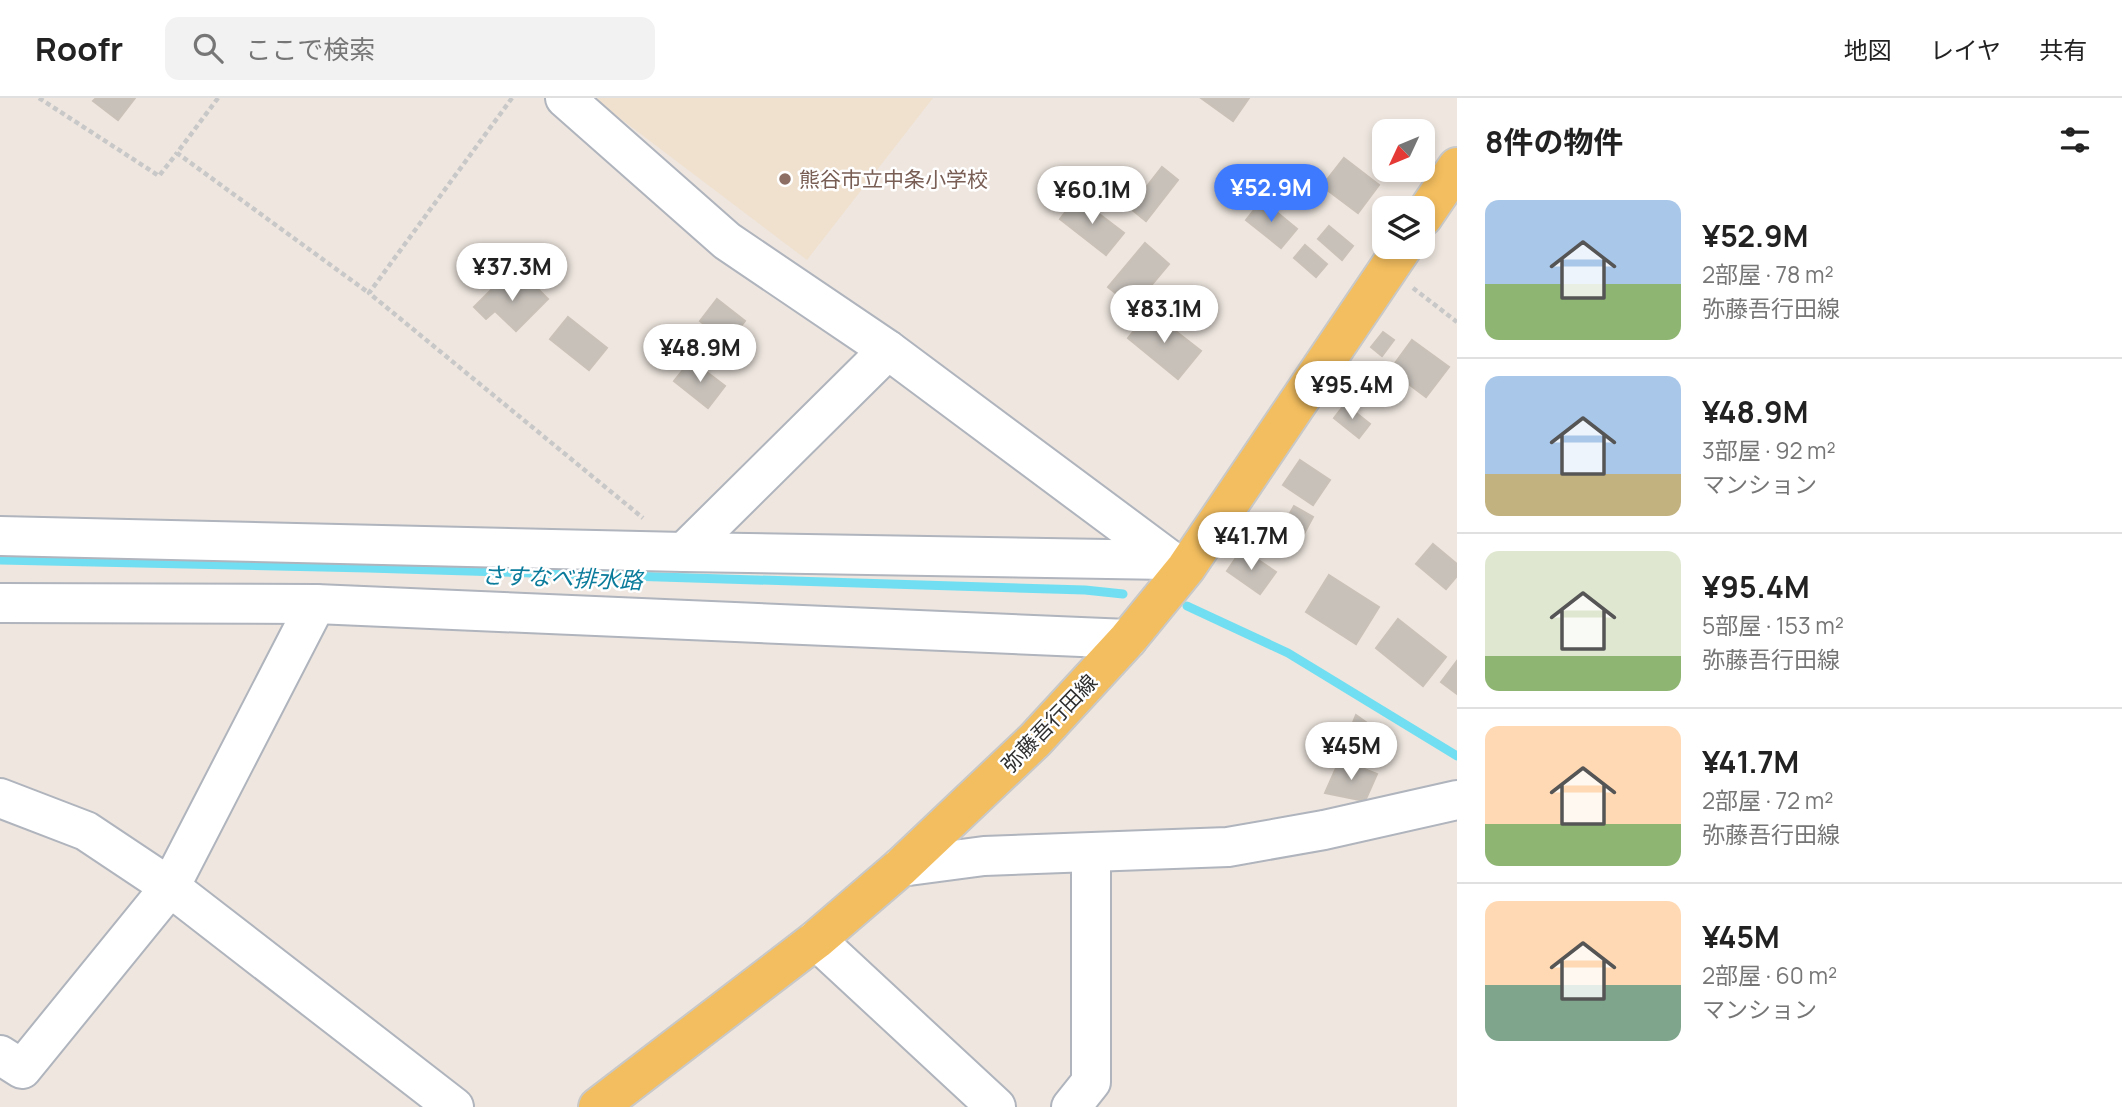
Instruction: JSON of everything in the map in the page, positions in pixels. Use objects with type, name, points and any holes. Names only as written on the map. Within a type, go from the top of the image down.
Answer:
[{"type":"main road","points":[[1435,199],[1457,167]]},
{"type":"main road","name":"弥藤吾行田線","points":[[598,1107],[816,940],[901,867],[1035,740],[1128,639],[1177,564],[1394,259]]},
{"type":"street","points":[[565,98],[727,241],[888,350],[1177,564]]},
{"type":"street","points":[[684,552],[888,350]]},
{"type":"street","points":[[0,536],[1177,564]]},
{"type":"street","points":[[0,603],[316,604],[1128,639]]},
{"type":"street","points":[[0,1055],[22,1069],[170,887],[316,604]]},
{"type":"street","points":[[0,798],[86,831],[170,887],[454,1107]]},
{"type":"street","points":[[901,867],[984,856],[1228,847],[1324,830],[1457,800]]},
{"type":"street","points":[[1072,1107],[1091,1082],[1091,854]]},
{"type":"street","points":[[816,940],[996,1107]]},
{"type":"path","points":[[39,98],[159,176],[218,98]]},
{"type":"path","points":[[369,293],[512,98]]},
{"type":"path","points":[[177,153],[369,293],[684,552]]},
{"type":"path","points":[[1396,259],[1457,322]]},
{"type":"shaded area","name":"熊谷市立中条小学校","points":[[593,98],[933,98],[807,260]]},
{"type":"building","points":[[96,98],[135,98],[118,120],[93,101]]},
{"type":"building","points":[[1201,98],[1249,98],[1233,121]]},
{"type":"building","points":[[1344,158],[1379,185],[1358,213],[1322,186]]},
{"type":"building","points":[[1162,167],[1178,180],[1146,221],[1130,208]]},
{"type":"building","points":[[1077,197],[1124,233],[1106,255],[1060,219]]},
{"type":"building","points":[[1262,200],[1297,229],[1281,248],[1246,220]]},
{"type":"building","points":[[1329,226],[1353,246],[1342,260],[1318,239]]},
{"type":"building","points":[[1145,243],[1169,264],[1133,307],[1108,287]]},
{"type":"building","points":[[1305,245],[1327,264],[1316,277],[1294,258]]},
{"type":"building","points":[[527,278],[548,299],[516,331],[495,311],[486,319],[474,307],[501,280],[513,292]]},
{"type":"building","points":[[717,299],[745,321],[728,343],[700,321]]},
{"type":"building","points":[[1150,311],[1201,351],[1178,379],[1128,338]]},
{"type":"building","points":[[568,317],[607,348],[589,370],[550,339]]},
{"type":"building","points":[[1383,332],[1394,340],[1382,356],[1371,347]]},
{"type":"building","points":[[1412,340],[1449,367],[1426,397],[1390,370]]},
{"type":"building","points":[[691,360],[725,386],[708,408],[674,381]]},
{"type":"building","points":[[1345,404],[1370,424],[1359,438],[1334,418]]},
{"type":"building","points":[[1300,460],[1330,480],[1313,505],[1283,485]]},
{"type":"building","points":[[1294,506],[1313,517],[1297,547],[1277,536]]},
{"type":"building","points":[[1433,544],[1457,564],[1457,576],[1446,589],[1416,564]]},
{"type":"building","points":[[1242,549],[1276,572],[1260,594],[1227,571]]},
{"type":"building","points":[[1329,575],[1379,607],[1356,644],[1306,612]]},
{"type":"building","points":[[1398,619],[1446,657],[1423,686],[1376,648]]},
{"type":"building","points":[[1457,661],[1457,694],[1441,682]]},
{"type":"building","points":[[1356,715],[1387,737],[1379,755],[1345,742]]},
{"type":"building","points":[[1340,759],[1377,774],[1365,801],[1325,793]]},
{"type":"waterway","name":"さすなべ排水路","points":[[0,560],[368,568],[1085,590],[1123,594]]},
{"type":"waterway","name":"さすなべ排水路","points":[[1187,606],[1288,653],[1457,756]]},
{"type":"place","name":"熊谷市立中条小学校","points":[[785,179]]}]
